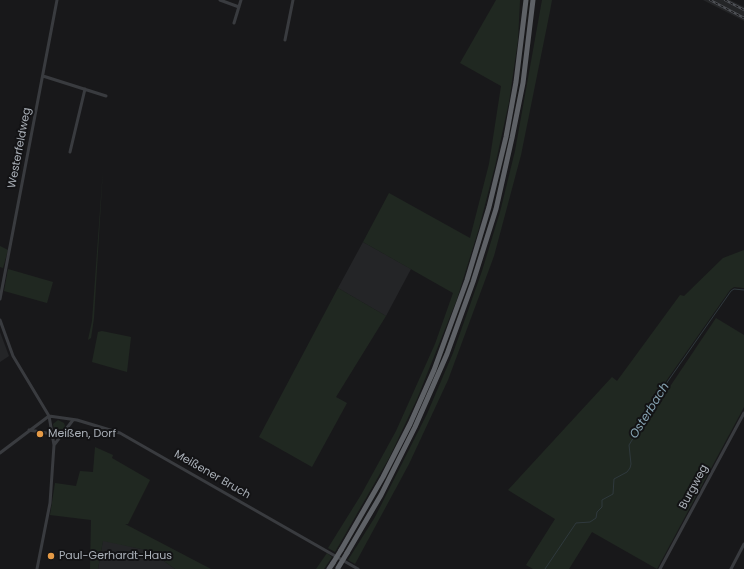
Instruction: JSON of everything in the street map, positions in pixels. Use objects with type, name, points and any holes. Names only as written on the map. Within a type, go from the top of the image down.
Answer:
[{"type":"highway","points":[[329,569],[380,482],[410,424],[434,370],[467,280],[489,207],[506,137],[516,82],[526,0]]},
{"type":"highway","points":[[338,568],[388,480],[415,427],[447,354],[474,282],[496,209],[512,138],[523,83],[533,0]]},
{"type":"street","name":"Westerfeldweg","points":[[0,299],[57,0]]},
{"type":"street","points":[[220,0],[239,7]]},
{"type":"street","points":[[234,23],[241,0]]},
{"type":"street","points":[[285,40],[293,0]]},
{"type":"street","points":[[43,76],[106,96]]},
{"type":"street","points":[[70,152],[76,133],[85,89]]},
{"type":"street","points":[[0,320],[13,356],[49,416],[54,445],[50,503],[37,569]]},
{"type":"street","name":"Burgweg","points":[[660,569],[744,413]]},
{"type":"street","points":[[0,452],[49,416]]},
{"type":"street","name":"Meißener Bruch","points":[[49,416],[73,420],[120,433],[358,569]]},
{"type":"street","points":[[54,445],[73,420]]},
{"type":"street","points":[[29,430],[52,434]]},
{"type":"street","points":[[731,569],[744,544]]},
{"type":"shaded area","points":[[496,0],[520,0],[518,40],[509,102],[495,166],[479,228],[457,299],[417,399],[389,458],[335,552],[328,548],[361,495],[396,431],[435,344],[453,293],[363,242],[389,193],[470,238],[489,164],[501,86],[460,63]]},
{"type":"shaded area","points":[[542,0],[552,0],[521,155],[494,256],[448,380],[409,464],[355,564],[348,560],[375,517],[427,414],[453,353],[482,271],[500,212],[515,151]]},
{"type":"shaded area","points":[[703,0],[730,0],[744,7],[744,21]]},
{"type":"shaded area","points":[[103,169],[94,318],[91,338],[88,340],[92,321]]},
{"type":"shaded area","points":[[363,242],[411,269],[386,316],[338,288]]},
{"type":"shaded area","points":[[0,246],[8,250],[3,268],[0,267]]},
{"type":"shaded area","points":[[744,250],[744,288],[734,287],[730,290],[664,384],[669,388],[716,318],[744,335],[744,407],[657,569],[592,532],[569,569],[533,569],[526,565],[555,519],[508,490],[612,377],[617,381],[680,295],[684,296],[723,258]]},
{"type":"shaded area","points":[[8,269],[53,282],[47,303],[4,291]]},
{"type":"shaded area","points":[[338,288],[386,316],[336,397],[347,403],[312,467],[259,437]]},
{"type":"shaded area","points":[[102,331],[131,337],[127,372],[92,362],[98,332]]},
{"type":"shaded area","points":[[0,332],[9,356],[0,362]]},
{"type":"shaded area","points":[[58,420],[64,423],[65,426],[56,438],[53,424]]},
{"type":"shaded area","points":[[95,447],[113,455],[112,458],[150,480],[128,524],[125,524],[211,569],[175,569],[150,551],[103,541],[98,569],[90,569],[91,520],[50,515],[55,483],[76,486],[80,471],[93,472]]},
{"type":"shaded area","points":[[103,540],[150,551],[175,569],[98,569]]},
{"type":"shaded area","points":[[327,553],[332,557],[324,569],[316,569]]},
{"type":"waterway","name":"Osterbach","points":[[545,569],[576,523],[590,522],[596,518],[597,512],[602,507],[602,500],[613,494],[614,479],[627,472],[630,468],[629,445],[668,381],[731,291],[734,289],[744,290]]},
{"type":"railway","points":[[710,0],[744,18]]},
{"type":"railway","points":[[725,0],[744,10]]},
{"type":"place","name":"Meißen, Dorf","points":[[40,434]]},
{"type":"place","name":"Paul-Gerhardt-Haus","points":[[51,556]]}]
